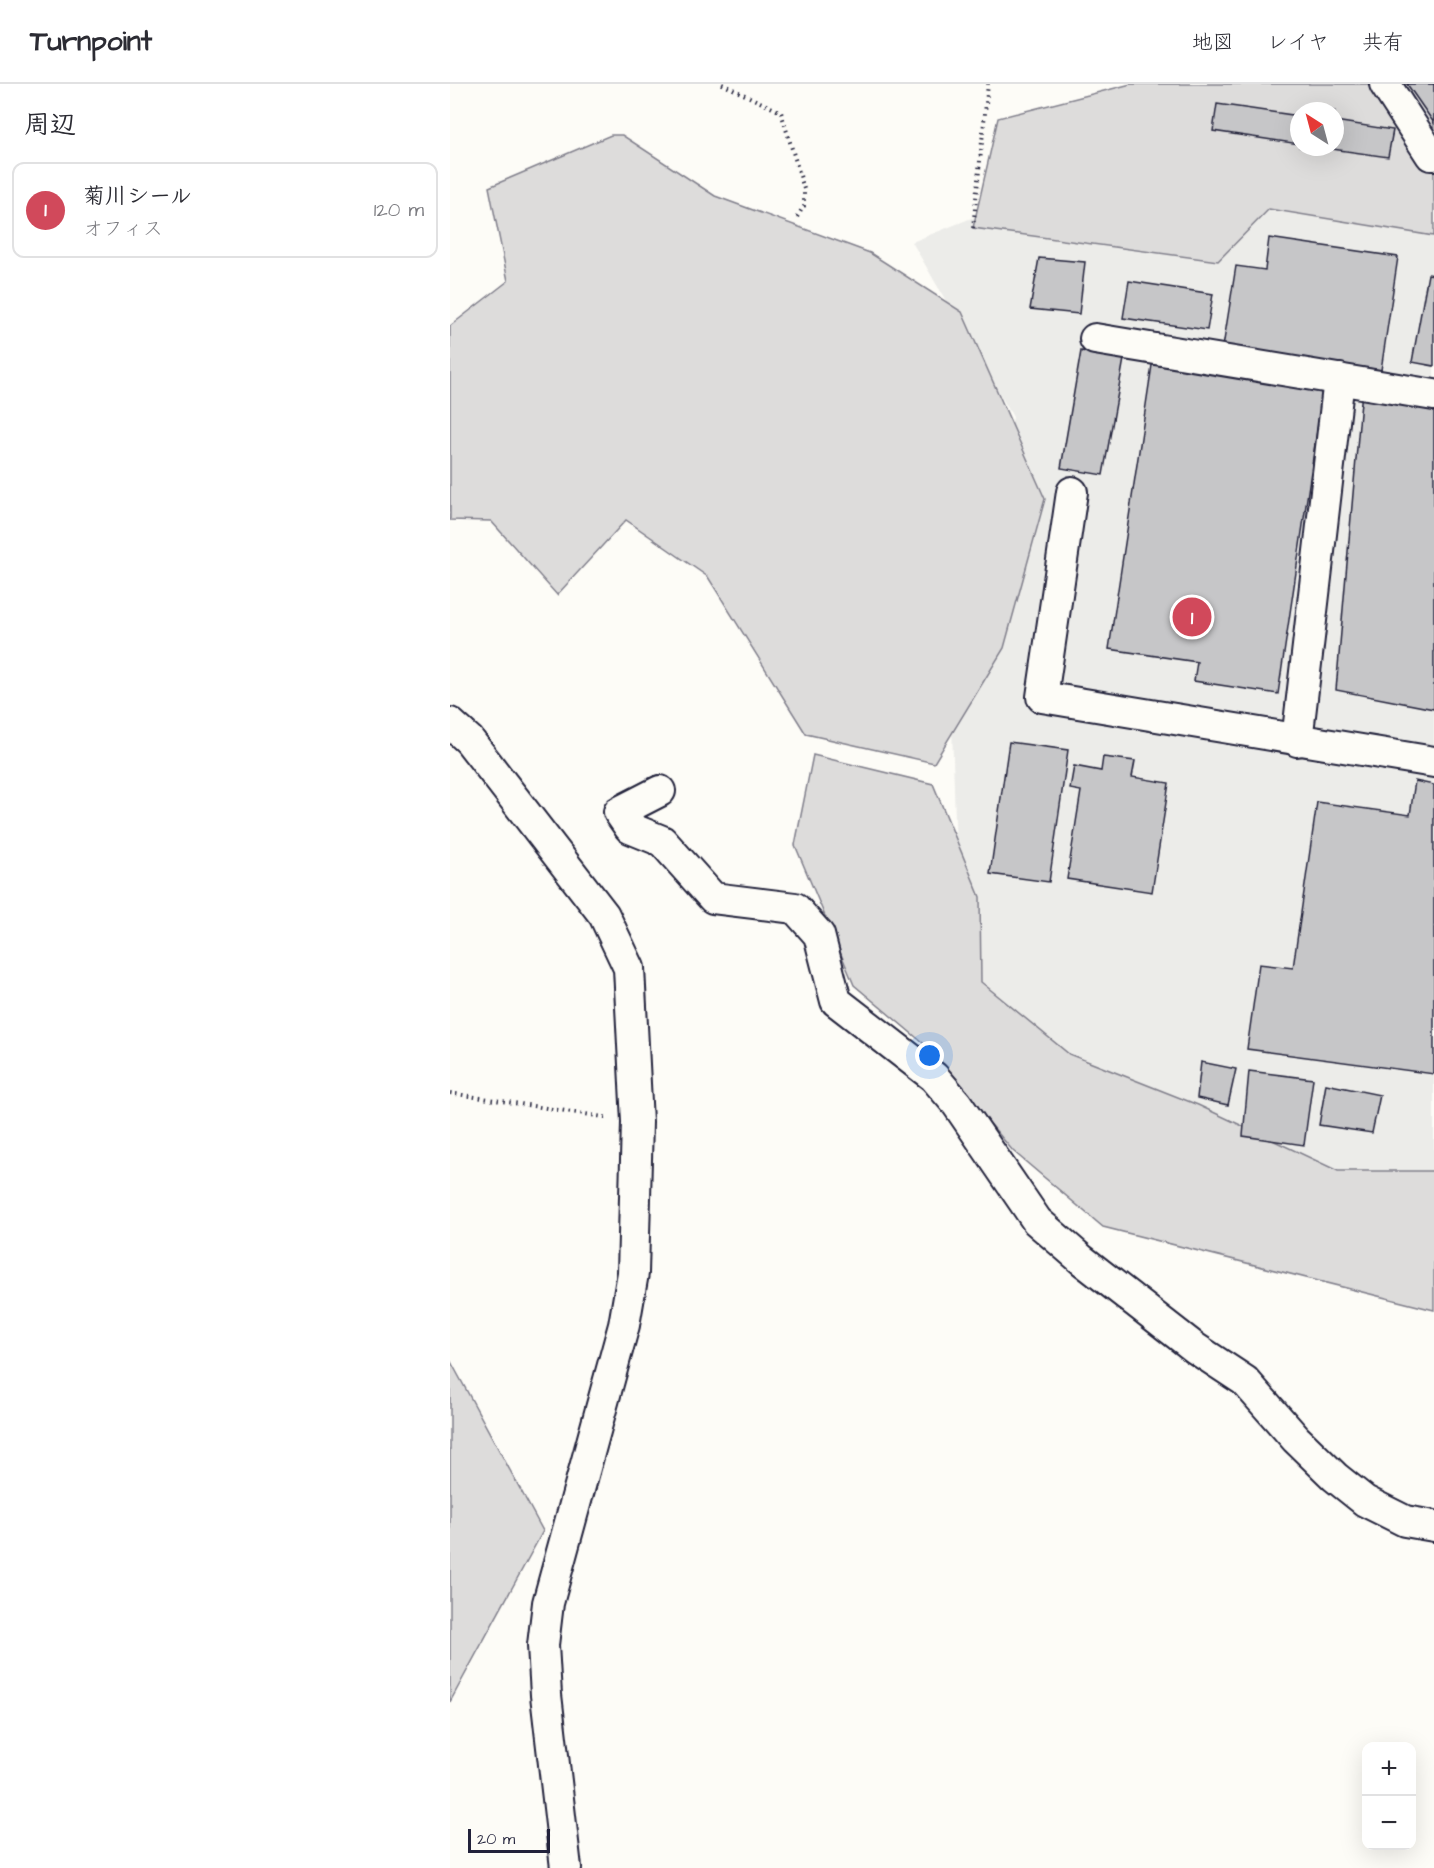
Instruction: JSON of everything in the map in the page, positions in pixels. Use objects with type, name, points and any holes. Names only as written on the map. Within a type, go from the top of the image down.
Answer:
[{"type":"street","points":[[1385,84],[1431,154],[1434,155]]},
{"type":"street","points":[[1095,339],[1434,395]]},
{"type":"street","points":[[1297,741],[1339,380]]},
{"type":"street","points":[[1072,492],[1042,697],[1434,762]]},
{"type":"street","points":[[450,723],[469,740],[604,915],[629,968],[637,1122],[631,1284],[624,1325],[548,1603],[543,1645],[546,1695],[566,1868]]},
{"type":"street","points":[[660,791],[619,812],[630,828],[662,841],[713,898],[795,908],[819,935],[836,1001],[934,1077],[957,1104],[1037,1221],[1082,1260],[1195,1348],[1245,1381],[1312,1454],[1365,1501],[1405,1521],[1434,1526]]},
{"type":"path","points":[[722,84],[780,112],[804,189],[804,206],[797,217]]},
{"type":"path","points":[[973,228],[988,84]]},
{"type":"path","points":[[450,1093],[637,1122]]},
{"type":"shaded area","points":[[1131,84],[1434,84],[1434,236],[1269,209],[1218,261],[973,228],[998,118]]},
{"type":"shaded area","points":[[611,135],[622,135],[715,196],[870,253],[962,312],[1045,499],[1004,648],[934,763],[806,734],[708,577],[626,520],[557,595],[491,521],[450,520],[450,326],[508,281],[489,187]]},
{"type":"shaded area","points":[[1131,154],[1434,212],[1434,1219],[961,1007],[951,695],[1013,417],[912,242]]},
{"type":"shaded area","points":[[813,755],[933,784],[980,897],[981,982],[1069,1054],[1198,1105],[1338,1171],[1434,1171],[1434,1310],[1103,1227],[1013,1151],[923,1043],[854,985],[795,845]]},
{"type":"shaded area","points":[[450,1360],[543,1531],[450,1702]]},
{"type":"building","points":[[1407,84],[1434,84],[1434,123]]},
{"type":"building","points":[[1217,104],[1290,115],[1290,143],[1213,131]]},
{"type":"building","points":[[1344,122],[1393,130],[1388,157],[1344,151]]},
{"type":"building","points":[[1269,238],[1398,257],[1381,370],[1277,355],[1323,390],[1278,694],[1194,681],[1197,662],[1109,649],[1154,352],[1185,356],[1183,369],[1247,378],[1223,347],[1236,266],[1265,270]]},
{"type":"building","points":[[1039,258],[1085,262],[1079,314],[1030,309]]},
{"type":"building","points":[[1428,274],[1434,275],[1434,366],[1412,362]]},
{"type":"building","points":[[1129,281],[1213,294],[1207,330],[1123,318]]},
{"type":"building","points":[[1081,351],[1124,359],[1103,475],[1061,468]]},
{"type":"building","points":[[1362,390],[1434,404],[1434,709],[1336,690]]},
{"type":"building","points":[[1009,742],[1068,750],[1049,882],[990,874]]},
{"type":"building","points":[[1103,757],[1135,761],[1132,777],[1169,783],[1152,892],[1067,879],[1081,791],[1070,789],[1074,766],[1101,771]]},
{"type":"building","points":[[1415,781],[1434,785],[1434,1074],[1247,1049],[1259,964],[1293,968],[1317,802],[1410,815]]},
{"type":"building","points":[[1201,1062],[1236,1069],[1228,1105],[1197,1098]]},
{"type":"building","points":[[1249,1071],[1313,1079],[1304,1145],[1243,1136]]},
{"type":"building","points":[[1326,1084],[1380,1095],[1372,1133],[1319,1125]]},
{"type":"place","name":"菊川シール","points":[[1192,617]]}]
